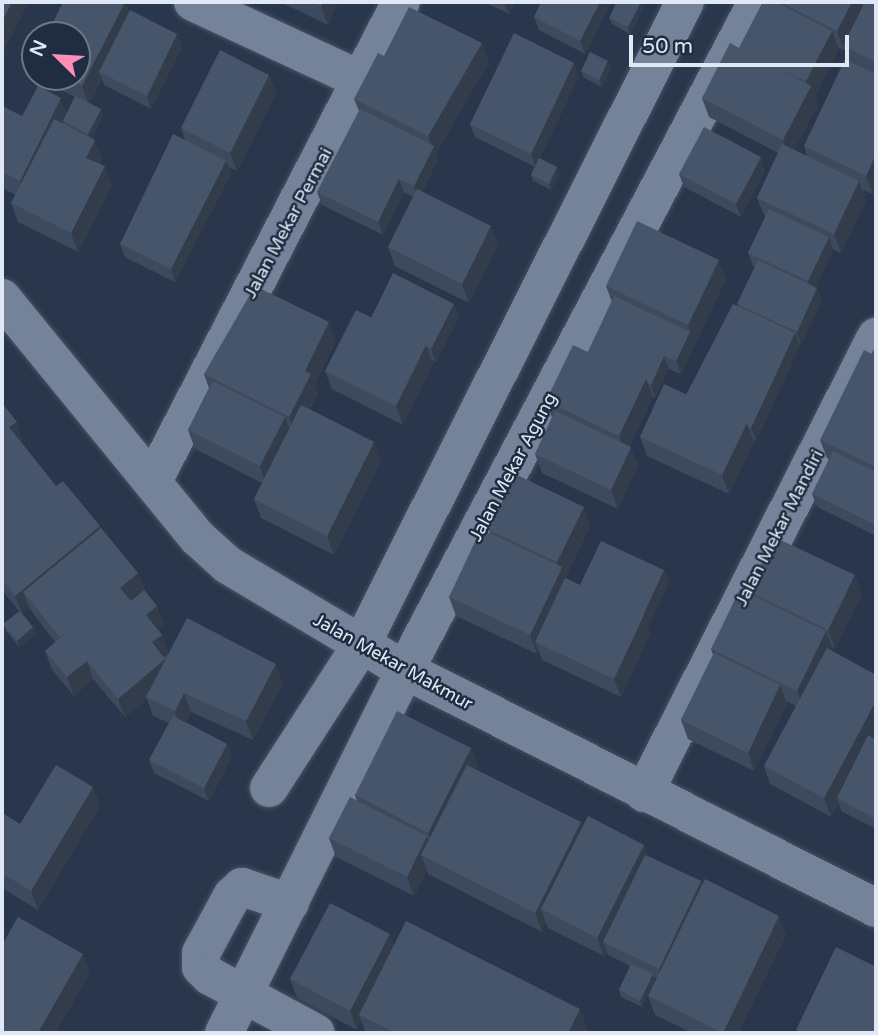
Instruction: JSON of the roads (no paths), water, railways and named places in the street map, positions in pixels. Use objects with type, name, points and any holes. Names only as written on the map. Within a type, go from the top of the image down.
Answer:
[{"type":"street","points":[[193,2],[363,81]]},
{"type":"street","name":"Jalan Mekar Permai","points":[[153,481],[363,81],[401,2]]},
{"type":"street","points":[[269,788],[361,645],[685,2]]},
{"type":"street","name":"Jalan Mekar Agung","points":[[224,1033],[405,670],[757,2]]},
{"type":"street","name":"Jalan Mekar Makmur","points":[[2,298],[198,538],[228,565],[405,670],[876,908]]},
{"type":"street","name":"Jalan Mekar Mandiri","points":[[644,793],[876,337]]},
{"type":"street","points":[[290,903],[242,887],[232,896],[201,953],[201,967],[210,976],[316,1033]]}]
